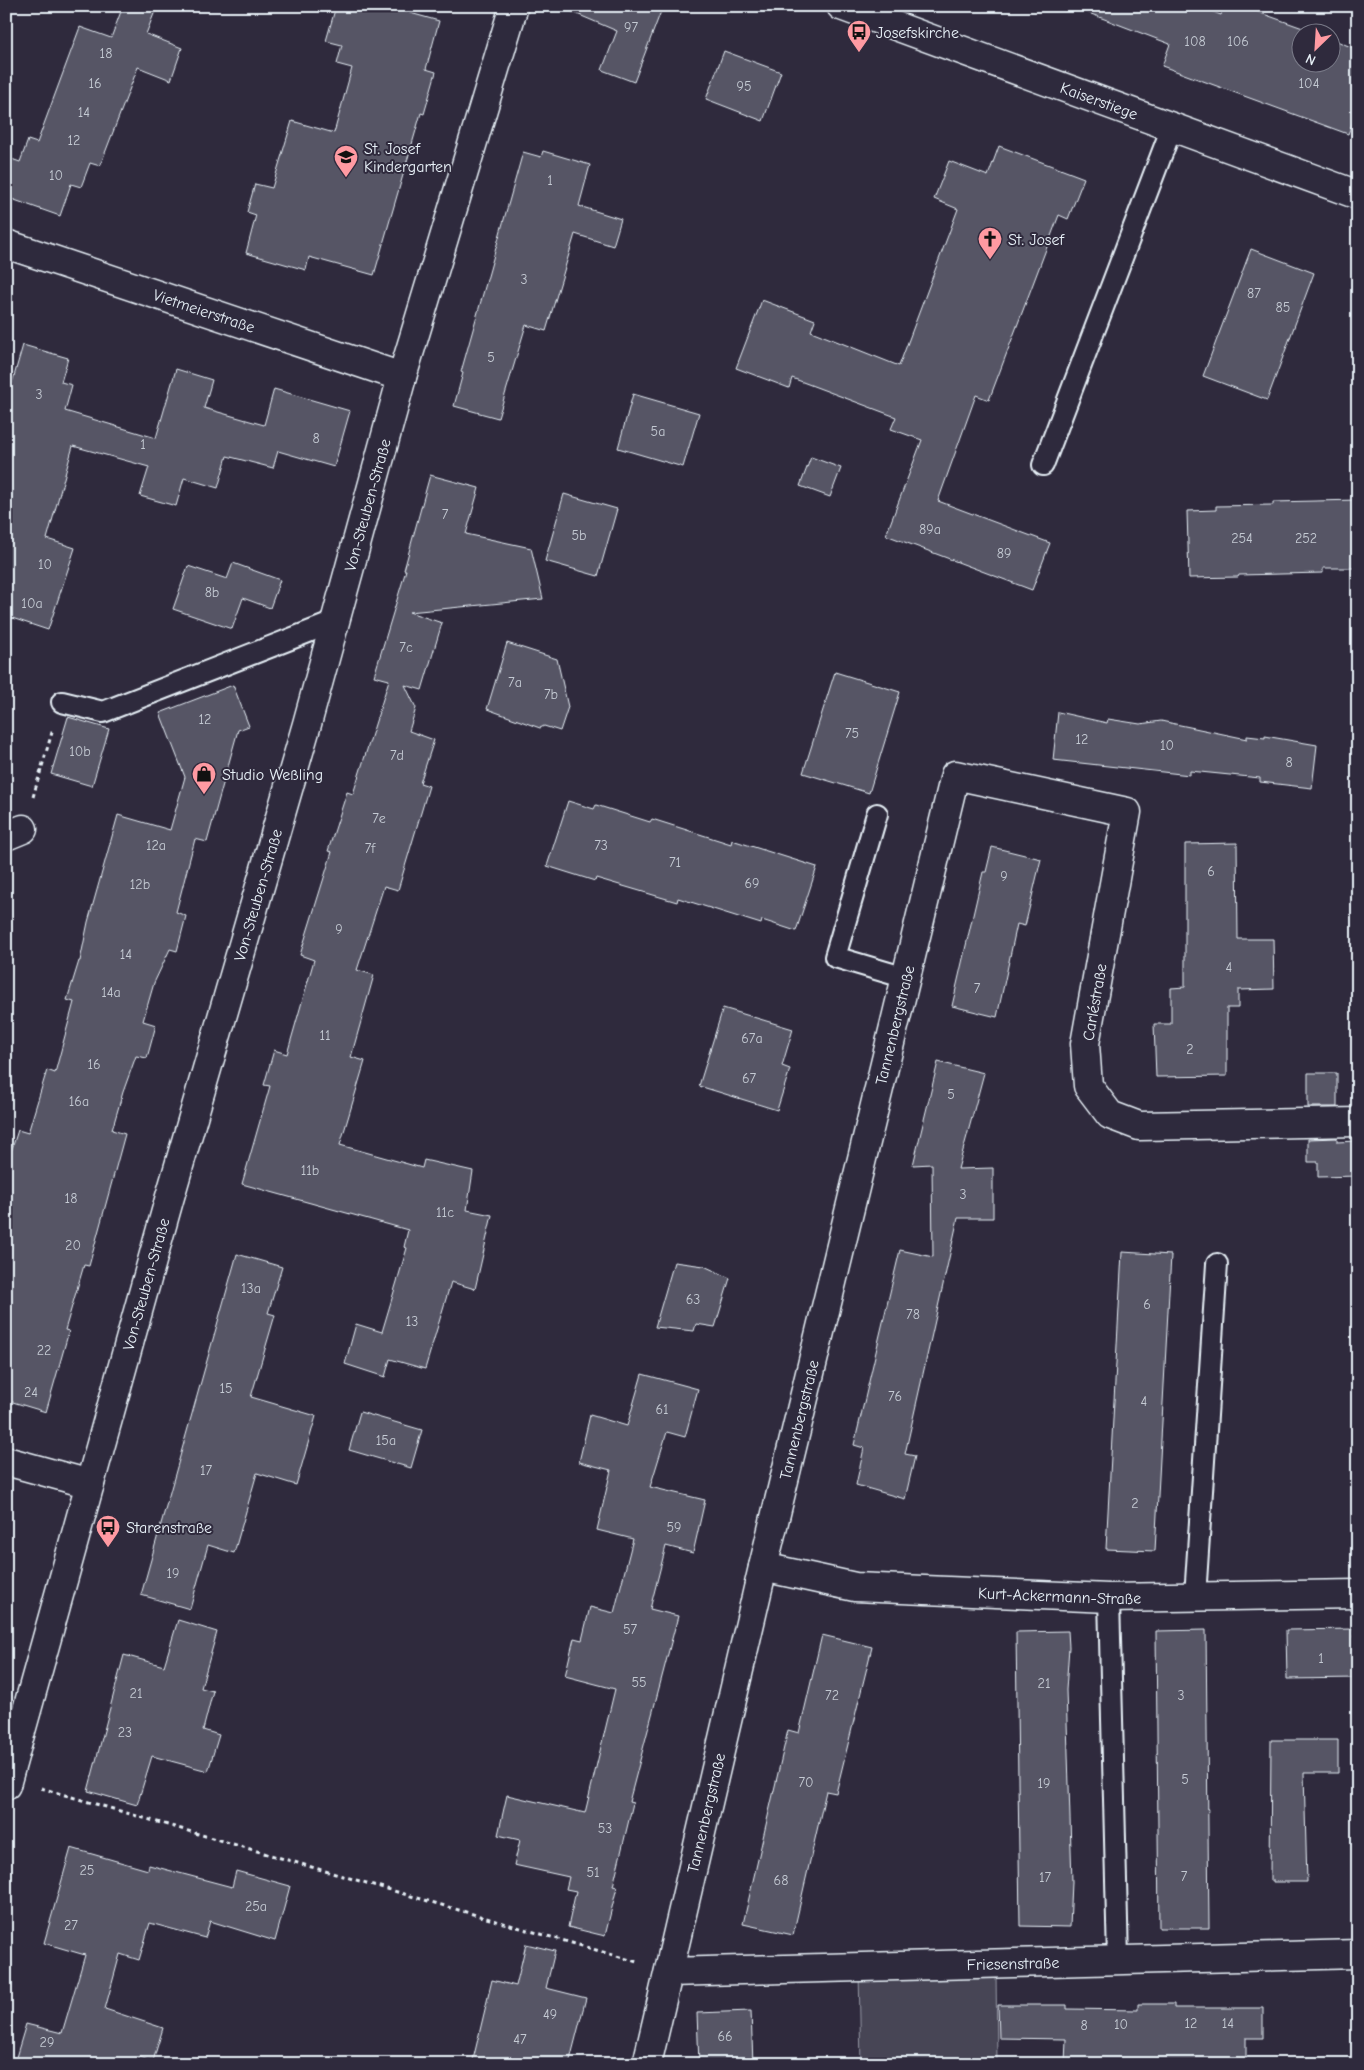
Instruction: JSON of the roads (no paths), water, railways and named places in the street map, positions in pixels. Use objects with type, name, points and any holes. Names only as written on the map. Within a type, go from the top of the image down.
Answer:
[{"type":"street","name":"Von-Steuben-Straße","points":[[7,1782],[307,724],[402,377],[514,6]]},
{"type":"street","name":"Kaiserstiege","points":[[841,6],[1358,195]]},
{"type":"street","name":"Vietmeierstraße","points":[[6,244],[402,377]]},
{"type":"street","name":"Tannenbergstraße","points":[[647,2064],[763,1567],[954,775]]},
{"type":"street","name":"Carléstraße","points":[[954,775],[1127,812],[1086,1044],[1088,1086],[1110,1115],[1139,1126],[1358,1122]]},
{"type":"street","points":[[6,1461],[90,1484]]},
{"type":"street","name":"Kurt-Ackermann-Straße","points":[[763,1567],[855,1587],[1109,1598],[1358,1594]]},
{"type":"street","name":"Friesenstraße","points":[[669,1972],[1358,1954]]},
{"type":"lane","points":[[1043,465],[1172,127]]},
{"type":"lane","points":[[62,702],[103,712],[334,622]]},
{"type":"lane","points":[[877,814],[835,957],[906,978]]},
{"type":"lane","points":[[1195,1597],[1217,1264]]},
{"type":"lane","points":[[1109,1598],[1118,1960]]},
{"type":"place","name":"Josefskirche","points":[[859,53]]},
{"type":"place","name":"St. Josef Kindergarten","points":[[346,178]]},
{"type":"place","name":"St. Josef","points":[[990,260]]},
{"type":"place","name":"Studio Weßling","points":[[204,795]]},
{"type":"place","name":"Starenstraße","points":[[108,1548]]}]
